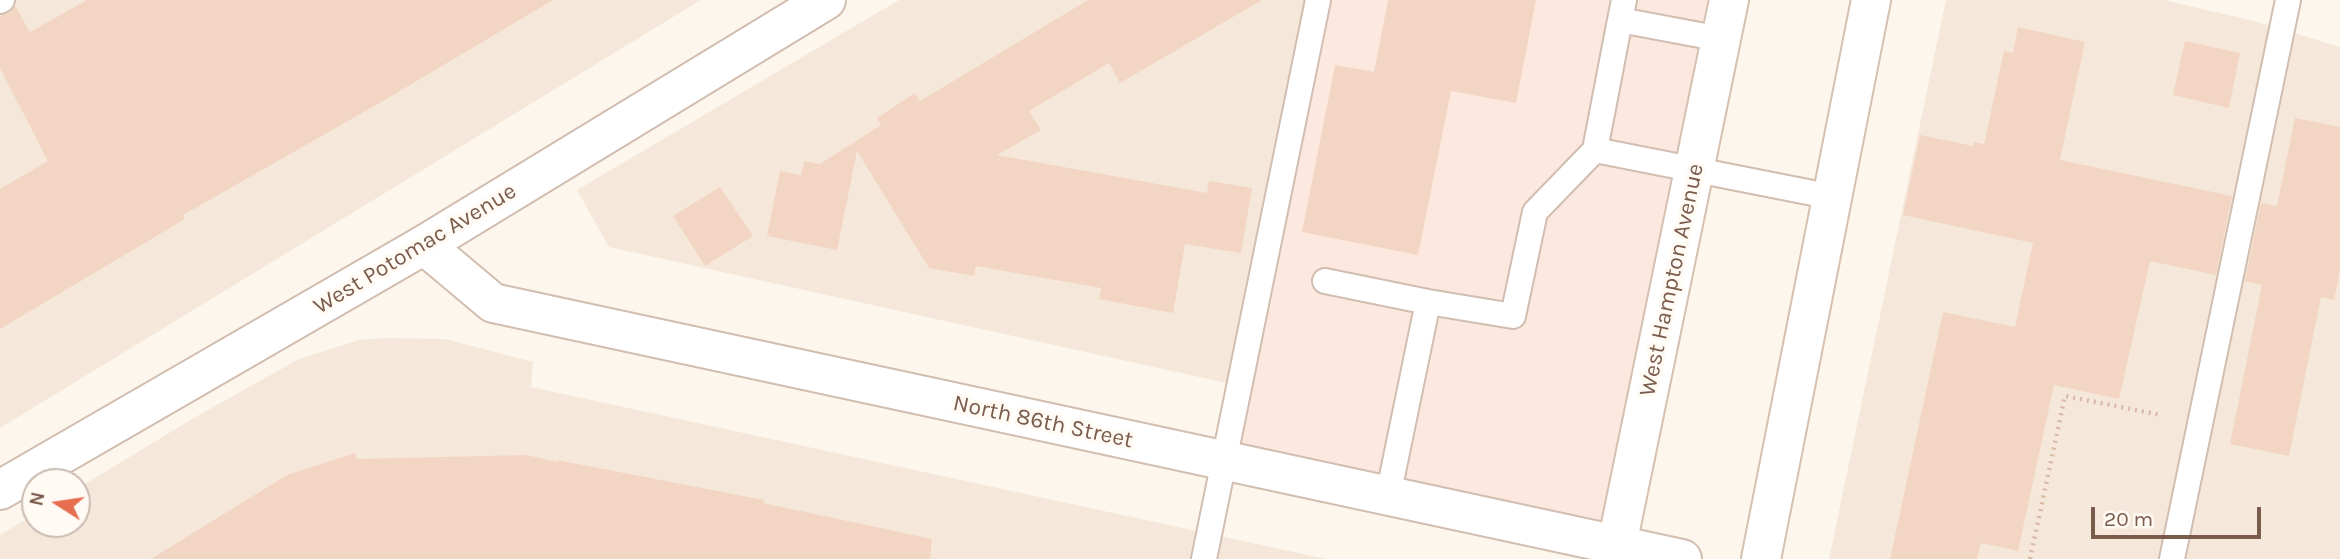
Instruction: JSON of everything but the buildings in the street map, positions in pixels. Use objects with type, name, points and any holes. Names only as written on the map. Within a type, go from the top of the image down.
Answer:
[{"type":"street","name":"West Potomac Avenue","points":[[0,491],[424,245],[826,0]]},
{"type":"street","name":"West Hampton Avenue","points":[[1615,553],[1730,0]]},
{"type":"street","points":[[1761,559],[1871,0]]},
{"type":"street","name":"North 86th Street","points":[[424,245],[493,303],[1388,496],[1615,553],[1682,559]]},
{"type":"lane","points":[[1204,559],[1318,0]]},
{"type":"lane","points":[[2172,559],[2288,0]]},
{"type":"lane","points":[[1325,281],[1513,316],[1535,212],[1595,150],[1622,10],[1721,39]]},
{"type":"lane","points":[[1595,150],[1833,197]]},
{"type":"lane","points":[[1388,496],[1428,302]]},
{"type":"path","points":[[2030,559],[2065,396],[2200,423]]},
{"type":"shaded area","points":[[0,0],[701,0],[0,428]]},
{"type":"shaded area","points":[[899,0],[1317,0],[1240,386],[609,247],[577,190]]},
{"type":"shaded area","points":[[1318,0],[1729,0],[1616,546],[1225,461]]},
{"type":"shaded area","points":[[1946,0],[2164,0],[2258,22],[2340,47],[2340,559],[1829,559]]},
{"type":"shaded area","points":[[445,339],[533,362],[531,387],[1326,559],[0,559],[0,535],[21,522],[21,538],[91,538],[91,480],[192,419],[299,359],[359,340]]}]
